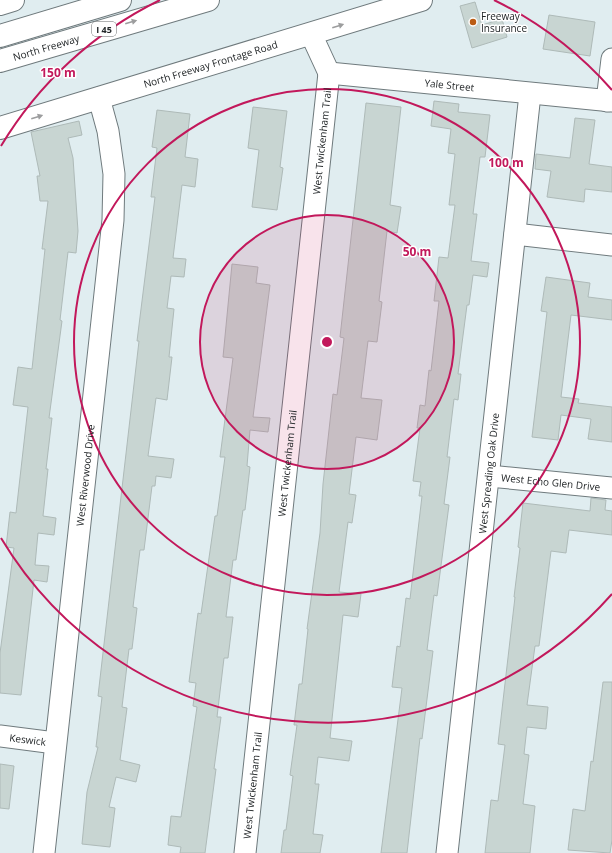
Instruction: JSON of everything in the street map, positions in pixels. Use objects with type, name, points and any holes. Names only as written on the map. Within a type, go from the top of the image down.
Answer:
[{"type":"main road","points":[[0,4],[13,0]]},
{"type":"main road","name":"I 45","points":[[0,36],[120,0]]},
{"type":"main road","name":"North Freeway","points":[[0,61],[208,0]]},
{"type":"main road","name":"North Freeway Frontage Road","points":[[0,128],[421,0]]},
{"type":"street","points":[[311,34],[329,73]]},
{"type":"street","points":[[609,101],[612,59]]},
{"type":"street","name":"Yale Street","points":[[329,73],[609,101]]},
{"type":"street","name":"West Twickenham Trail","points":[[245,853],[329,73]]},
{"type":"street","name":"West Spreading Oak Drive","points":[[447,853],[530,94]]},
{"type":"street","name":"West Riverwood Drive","points":[[44,853],[114,220],[114,174],[108,132],[99,98]]},
{"type":"street","points":[[515,234],[612,245]]},
{"type":"street","name":"West Echo Glen Drive","points":[[489,476],[612,488]]},
{"type":"street","name":"Keswick","points":[[0,736],[55,743]]},
{"type":"building","name":"Freeway Insurance","points":[[475,2],[482,25],[502,19],[507,37],[472,48],[460,6]]},
{"type":"building","points":[[549,15],[595,22],[590,56],[543,49]]},
{"type":"building","points":[[434,101],[459,104],[458,112],[490,115],[485,157],[480,157],[473,214],[477,214],[471,261],[489,263],[487,277],[473,275],[469,305],[467,305],[458,374],[461,374],[458,400],[454,399],[447,457],[450,457],[444,504],[449,505],[437,596],[434,595],[427,650],[433,651],[422,739],[420,738],[407,853],[381,853],[402,688],[392,687],[397,646],[400,647],[406,598],[410,599],[422,496],[419,496],[421,482],[413,481],[420,428],[417,428],[420,405],[425,406],[429,370],[431,371],[439,301],[434,301],[439,257],[448,258],[455,205],[449,205],[455,154],[448,153],[451,129],[431,126]]},
{"type":"building","points":[[366,103],[401,107],[390,205],[401,207],[397,233],[387,231],[379,301],[382,302],[377,342],[368,341],[361,398],[382,400],[377,440],[356,437],[349,494],[356,495],[352,523],[348,522],[339,592],[361,594],[358,617],[343,615],[330,738],[352,741],[349,761],[318,757],[315,784],[319,784],[313,834],[323,835],[320,853],[281,853],[284,830],[286,830],[293,776],[290,775],[297,725],[294,725],[299,684],[302,684],[307,629],[320,533],[323,484],[333,394],[337,395],[344,338],[340,337]]},
{"type":"building","points":[[253,107],[287,111],[280,167],[283,168],[277,210],[252,207],[259,150],[248,148]]},
{"type":"building","points":[[157,110],[190,114],[185,157],[198,159],[195,187],[182,185],[173,258],[186,259],[184,277],[171,276],[167,308],[174,309],[169,357],[172,357],[167,400],[156,398],[148,456],[174,459],[171,478],[156,476],[155,486],[152,486],[144,550],[140,550],[133,607],[137,608],[132,649],[129,649],[122,707],[127,708],[120,760],[140,765],[136,782],[116,777],[109,807],[115,808],[110,847],[82,844],[87,792],[98,747],[96,747],[102,697],[98,696],[139,341],[137,341],[155,197],[151,197],[157,148],[152,147]]},
{"type":"building","points":[[575,118],[595,120],[589,164],[612,167],[612,192],[585,189],[584,202],[547,197],[551,171],[535,169],[536,154],[570,158]]},
{"type":"building","points":[[79,121],[82,135],[68,138],[73,158],[78,231],[76,253],[68,252],[60,320],[62,321],[49,418],[52,418],[46,469],[48,469],[43,516],[56,518],[54,535],[38,533],[35,565],[49,566],[47,582],[34,580],[21,695],[0,693],[0,653],[14,548],[6,547],[10,512],[16,513],[28,407],[13,405],[18,367],[32,369],[45,249],[42,249],[48,201],[40,201],[37,176],[40,176],[31,132]]},
{"type":"building","points":[[232,264],[258,267],[256,283],[270,285],[253,417],[270,418],[268,432],[250,430],[247,466],[250,467],[245,510],[243,510],[236,560],[233,560],[226,617],[233,617],[228,658],[224,658],[217,717],[221,717],[205,853],[180,853],[181,847],[168,845],[171,816],[181,817],[197,707],[193,706],[196,683],[189,682],[198,613],[201,614],[225,457],[220,457],[233,358],[223,357]]},
{"type":"building","points":[[546,277],[590,283],[588,297],[612,300],[612,320],[571,315],[561,397],[579,399],[578,403],[612,407],[612,442],[588,439],[591,419],[561,415],[558,440],[532,437],[547,312],[541,311]]},
{"type":"building","points":[[591,498],[606,500],[605,510],[612,511],[612,535],[569,530],[566,553],[551,551],[539,646],[535,646],[527,705],[548,707],[546,729],[527,727],[524,754],[529,755],[523,804],[535,806],[530,853],[485,853],[491,800],[498,801],[505,745],[498,744],[515,597],[520,548],[518,547],[523,503],[590,511]]},
{"type":"building","points":[[603,682],[612,682],[612,840],[610,853],[568,850],[573,809],[585,811]]},
{"type":"building","points":[[0,764],[14,766],[9,809],[0,808]]},
{"type":"place","name":"Freeway Insurance","points":[[473,22]]}]
